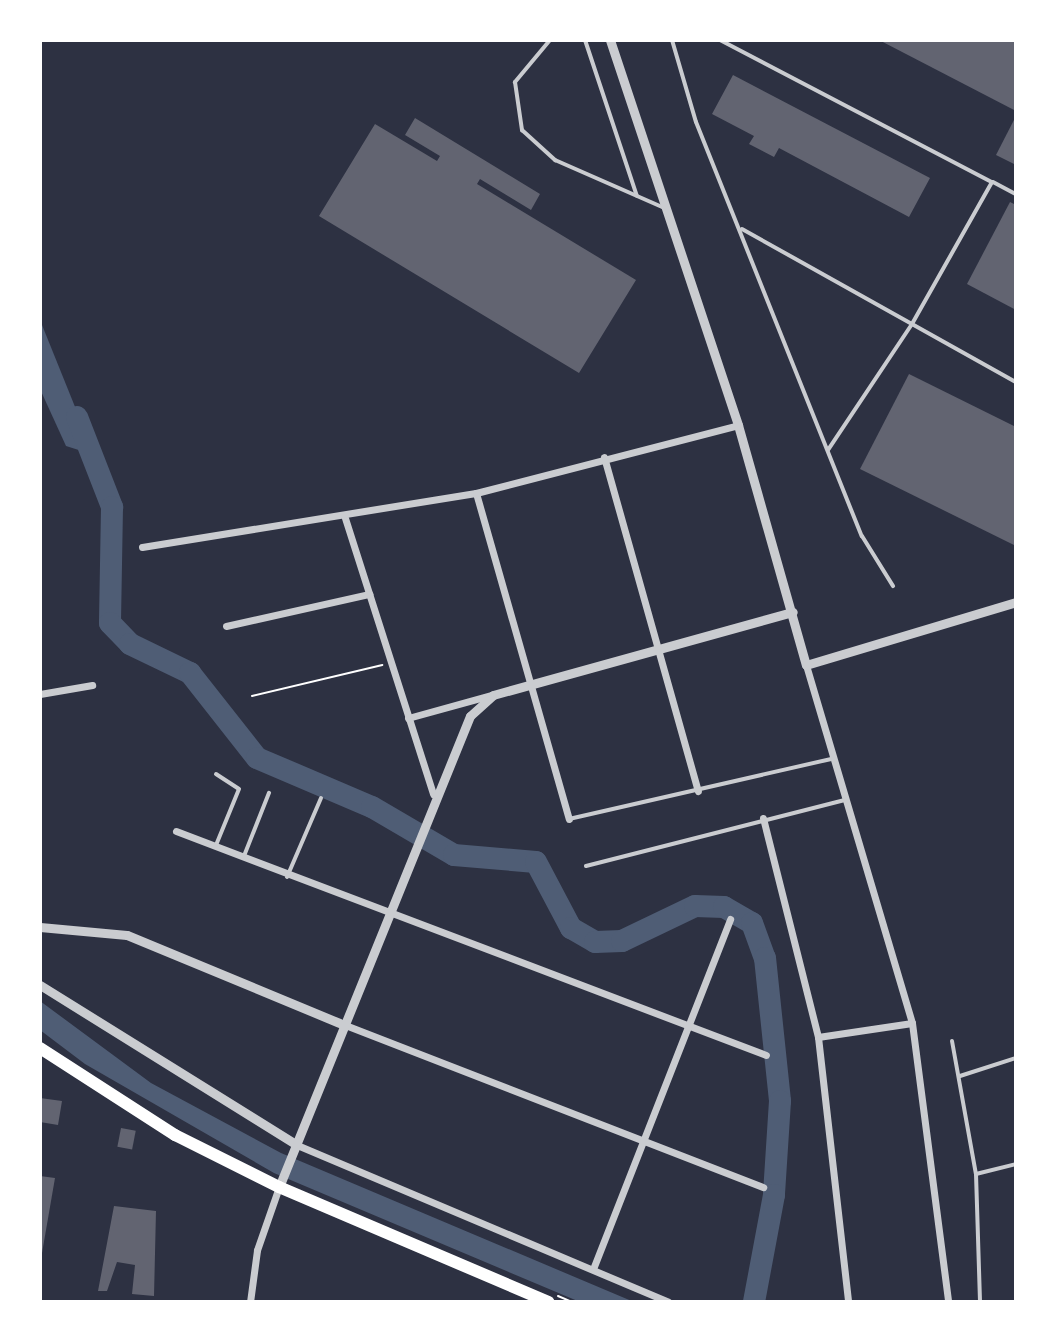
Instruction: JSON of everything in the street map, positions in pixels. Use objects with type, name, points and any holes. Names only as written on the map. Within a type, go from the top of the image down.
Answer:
[{"type":"main road","points":[[40,1048],[175,1135],[548,1302]]},
{"type":"street","points":[[610,40],[662,207],[738,425],[793,612],[831,759],[912,1023],[948,1302]]},
{"type":"street","points":[[142,547],[345,518],[476,493],[604,457],[738,425]]},
{"type":"street","points":[[604,457],[656,652],[698,791]]},
{"type":"street","points":[[476,493],[569,819]]},
{"type":"street","points":[[345,518],[433,794]]},
{"type":"street","points":[[226,626],[369,594]]},
{"type":"street","points":[[806,665],[1016,602]]},
{"type":"street","points":[[408,718],[793,612]]},
{"type":"street","points":[[40,694],[92,685]]},
{"type":"street","points":[[250,1302],[257,1250],[339,1023],[462,728],[493,695]]},
{"type":"street","points":[[763,818],[818,1037],[848,1302]]},
{"type":"street","points":[[176,831],[384,915],[689,1022],[766,1055]]},
{"type":"street","points":[[593,1269],[730,919]]},
{"type":"street","points":[[40,927],[127,935],[339,1023],[644,1135],[763,1187]]},
{"type":"street","points":[[40,985],[101,1030],[297,1145],[668,1302]]},
{"type":"street","points":[[818,1037],[912,1023]]},
{"type":"lane","points":[[550,40],[515,82],[522,130],[555,160],[662,207]]},
{"type":"lane","points":[[585,40],[637,196]]},
{"type":"lane","points":[[672,40],[696,122],[862,536],[893,586]]},
{"type":"lane","points":[[720,40],[1016,194]]},
{"type":"lane","points":[[828,450],[912,324],[992,182]]},
{"type":"lane","points":[[741,229],[1016,382]]},
{"type":"lane","points":[[569,819],[831,759]]},
{"type":"lane","points":[[215,848],[239,789],[216,774]]},
{"type":"lane","points":[[243,859],[269,793]]},
{"type":"lane","points":[[287,877],[321,798]]},
{"type":"lane","points":[[586,866],[763,818],[844,800]]},
{"type":"lane","points":[[952,1041],[976,1174],[980,1302]]},
{"type":"lane","points":[[960,1076],[1016,1058]]},
{"type":"lane","points":[[976,1174],[1016,1164]]},
{"type":"path","points":[[252,696],[391,663]]},
{"type":"path","points":[[543,1289],[572,1302]]},
{"type":"water","points":[[40,320],[90,444],[85,452],[66,446],[40,389]]},
{"type":"water","points":[[40,1001],[151,1083],[281,1153],[634,1302],[580,1302],[274,1173],[85,1064],[40,1030]]},
{"type":"building","points":[[879,40],[1016,40],[1016,111]]},
{"type":"building","points":[[733,75],[930,178],[909,217],[779,148],[774,157],[749,144],[754,136],[712,114]]},
{"type":"building","points":[[1016,116],[1016,165],[996,155]]},
{"type":"building","points":[[415,118],[540,194],[531,210],[480,179],[477,184],[636,280],[579,373],[319,216],[375,124],[437,161],[440,156],[405,135]]},
{"type":"building","points":[[1010,202],[1016,205],[1016,310],[967,284]]},
{"type":"building","points":[[909,374],[1016,427],[1016,546],[860,469]]},
{"type":"building","points":[[40,1098],[62,1101],[58,1125],[40,1122]]},
{"type":"building","points":[[121,1128],[136,1131],[132,1150],[117,1147]]},
{"type":"building","points":[[40,1176],[55,1178],[42,1253],[40,1253]]},
{"type":"building","points":[[114,1206],[156,1211],[154,1296],[132,1294],[135,1265],[117,1262],[107,1291],[98,1291]]},
{"type":"waterway","points":[[77,417],[112,507],[110,623],[130,644],[190,673],[257,758],[372,807],[454,855],[536,862],[571,928],[595,942],[622,941],[695,906],[724,907],[752,923],[765,958],[780,1101],[774,1195],[754,1302]]}]
